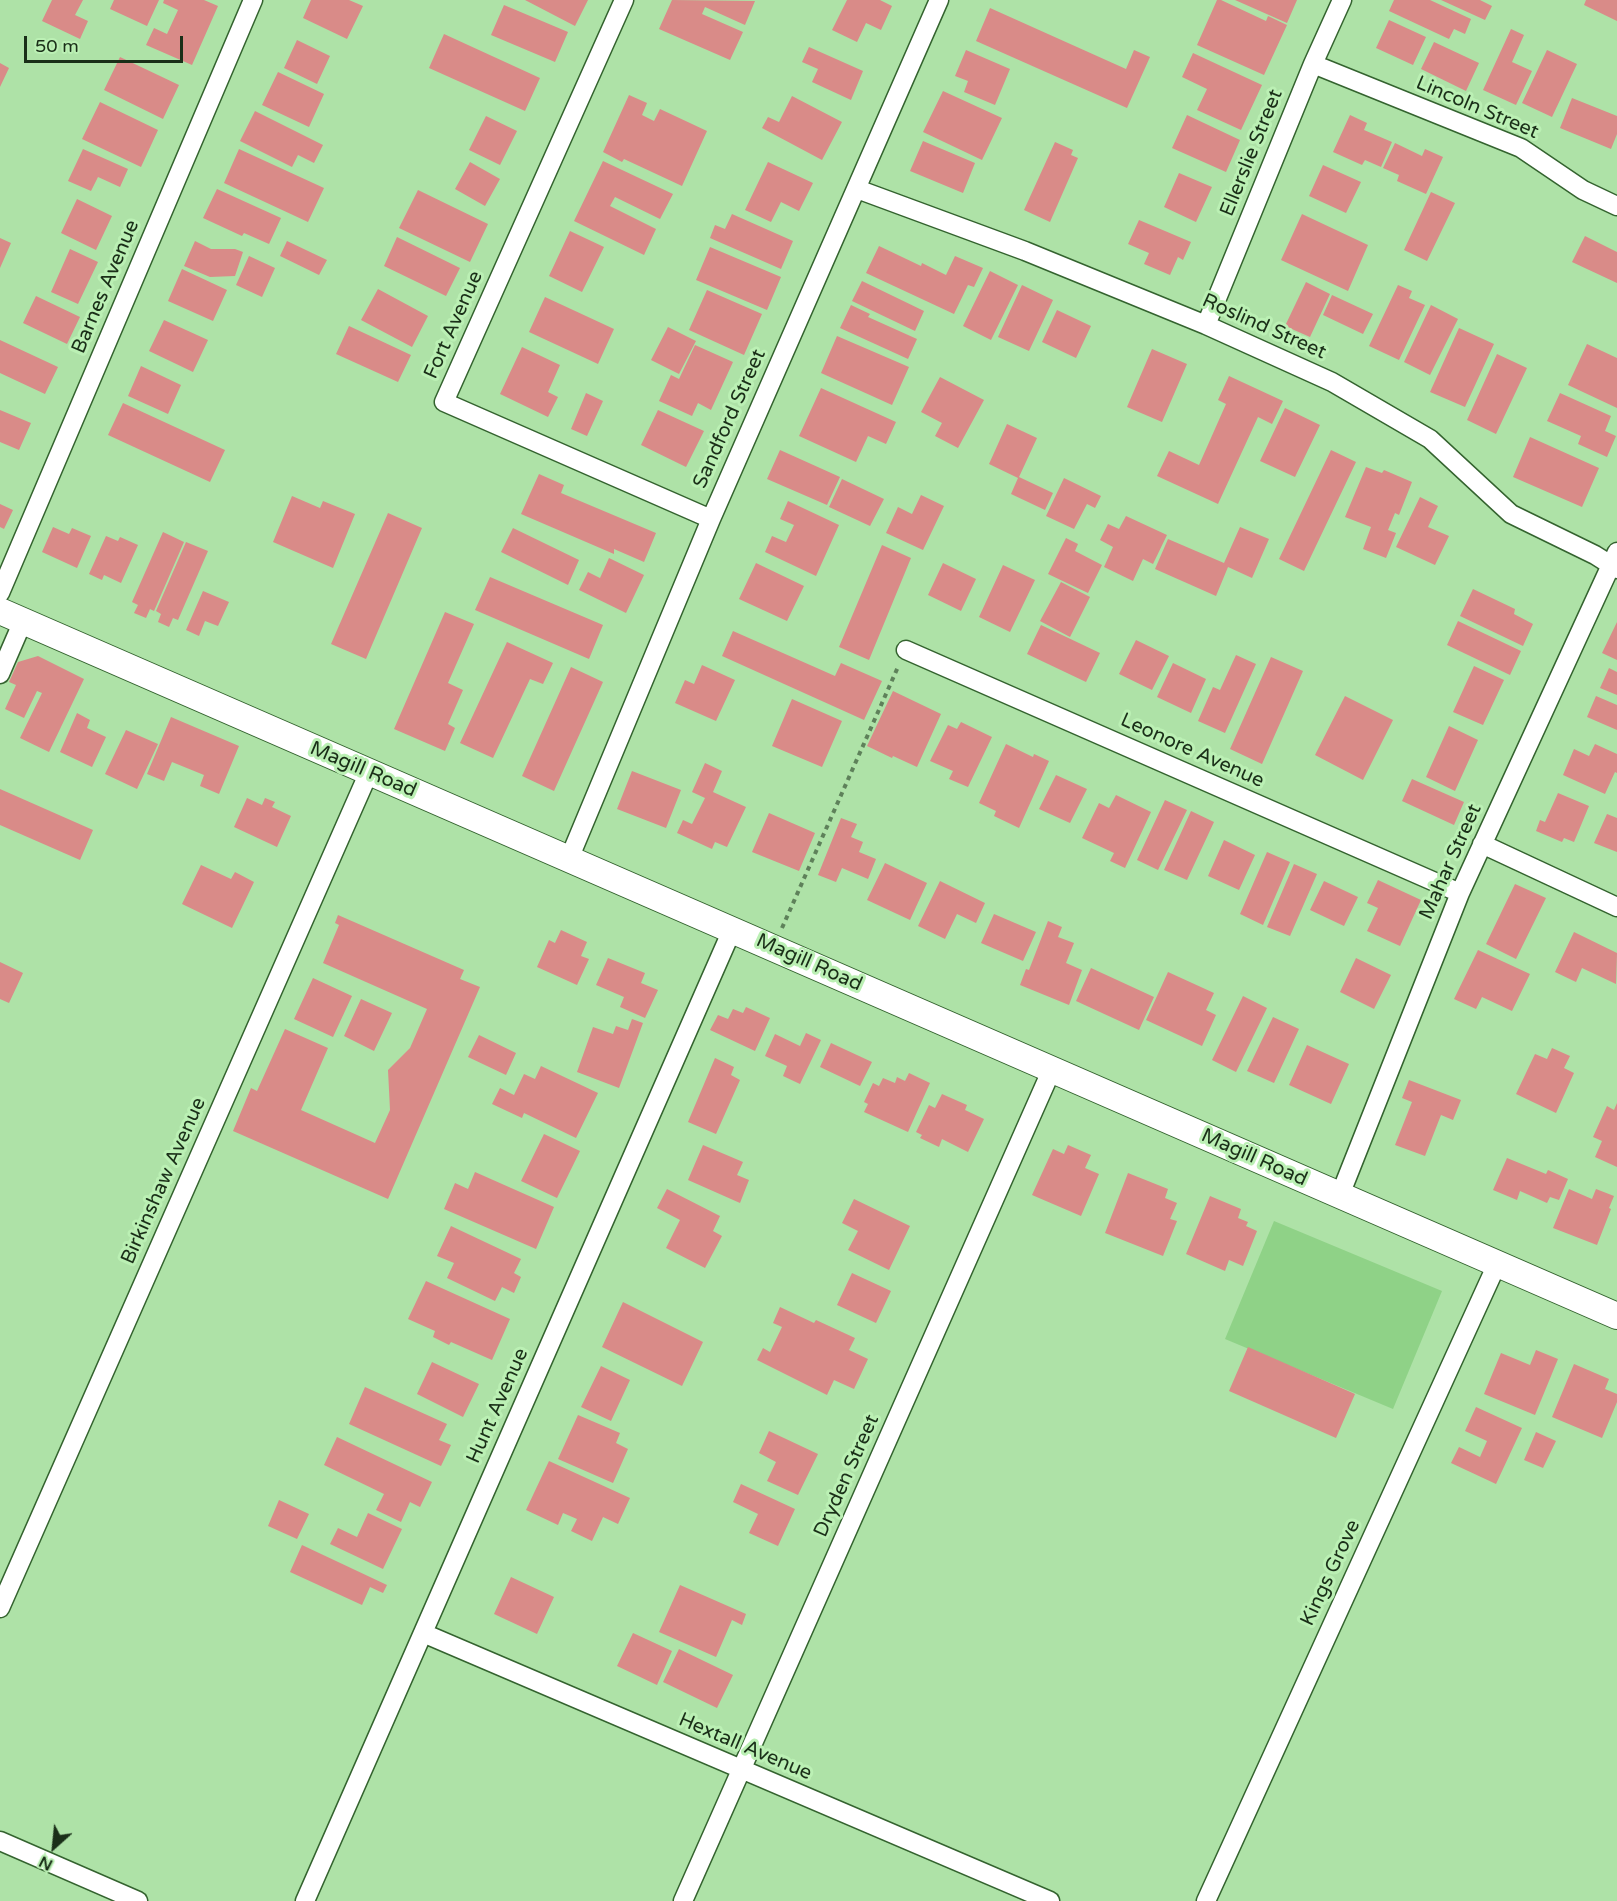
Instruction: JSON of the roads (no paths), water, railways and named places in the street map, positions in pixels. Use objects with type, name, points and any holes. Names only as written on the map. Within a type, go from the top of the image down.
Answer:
[{"type":"main road","name":"Magill Road","points":[[0,611],[1617,1316]]},
{"type":"street","name":"Barnes Avenue","points":[[0,593],[253,0]]},
{"type":"street","name":"Fort Avenue","points":[[624,0],[444,402],[711,519]]},
{"type":"street","name":"Sandford Street","points":[[569,859],[711,519],[939,0]]},
{"type":"street","name":"Ellerslie Street","points":[[1206,325],[1313,64],[1342,0]]},
{"type":"street","name":"Lincoln Street","points":[[1313,64],[1521,147],[1584,190],[1617,206]]},
{"type":"street","name":"Roslind Street","points":[[856,189],[1026,251],[1206,325],[1332,382],[1430,440],[1511,514],[1615,563]]},
{"type":"street","name":"Mahar Street","points":[[1340,1195],[1460,893],[1615,563]]},
{"type":"street","points":[[0,674],[23,621]]},
{"type":"street","name":"Leonore Avenue","points":[[906,650],[1460,893]]},
{"type":"street","name":"Birkinshaw Avenue","points":[[0,1608],[369,772]]},
{"type":"street","points":[[1482,844],[1617,907]]},
{"type":"street","name":"Hunt Avenue","points":[[305,1901],[732,930]]},
{"type":"street","name":"Dryden Street","points":[[683,1901],[1052,1070]]},
{"type":"street","name":"Kings Grove","points":[[1206,1901],[1497,1264]]},
{"type":"street","name":"Hextall Avenue","points":[[423,1633],[1050,1901]]},
{"type":"street","points":[[0,1841],[138,1901]]}]
